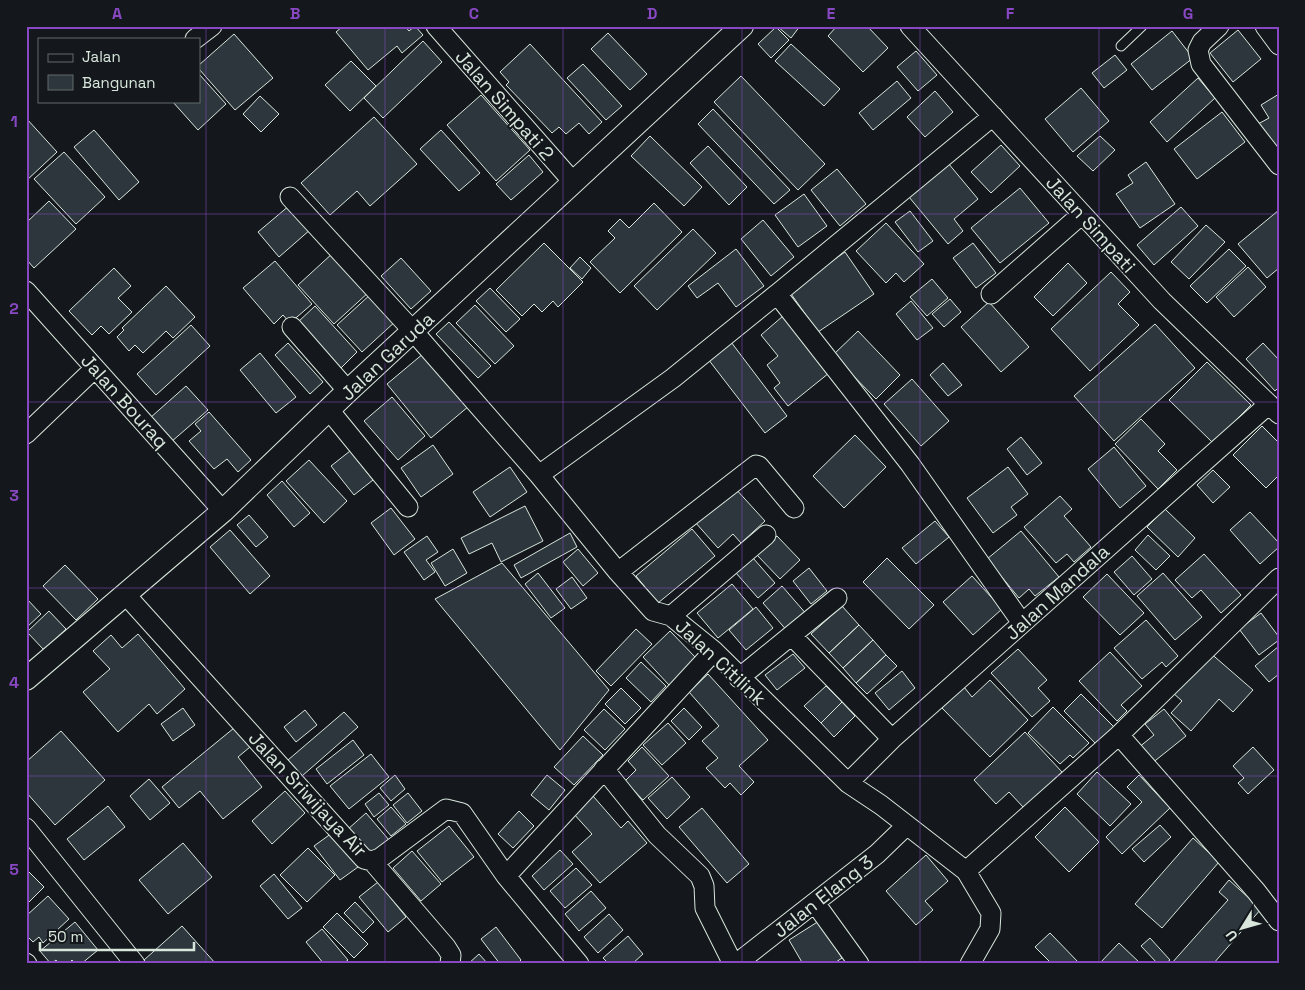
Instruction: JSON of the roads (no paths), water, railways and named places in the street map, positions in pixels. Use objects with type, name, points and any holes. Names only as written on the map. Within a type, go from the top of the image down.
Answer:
[{"type":"street","points":[[196,38],[212,26]]},
{"type":"street","name":"Jalan Simpati 2","points":[[436,26],[574,183]]},
{"type":"street","name":"Jalan Garuda","points":[[26,679],[223,511],[348,391],[742,26]]},
{"type":"street","name":"Jalan Simpati","points":[[910,26],[1162,301],[1274,409]]},
{"type":"street","points":[[1219,26],[1202,42],[1198,50],[1201,64],[1279,165]]},
{"type":"street","points":[[1265,26],[1279,45]]},
{"type":"street","points":[[539,475],[673,378],[993,116]]},
{"type":"street","name":"Jalan Citilink","points":[[290,197],[413,331],[539,475],[618,572],[653,611],[670,616],[714,652],[848,783],[966,870],[991,913],[990,929],[970,964]]},
{"type":"street","points":[[991,294],[1082,214]]},
{"type":"street","name":"Jalan Bouraq","points":[[26,291],[223,511]]},
{"type":"street","points":[[776,294],[910,464],[1022,623]]},
{"type":"street","points":[[292,327],[348,391]]},
{"type":"street","points":[[26,434],[95,368]]},
{"type":"street","name":"Jalan Mandala","points":[[848,783],[892,739],[1022,623],[1274,409]]},
{"type":"street","points":[[329,410],[408,507]]},
{"type":"street","points":[[618,572],[752,466],[759,466],[794,508]]},
{"type":"street","points":[[670,616],[766,535]]},
{"type":"street","points":[[966,870],[1119,735],[1279,578]]},
{"type":"street","name":"Jalan Sriwijaya Air","points":[[125,594],[364,859],[372,862],[380,858],[446,809],[462,813],[506,876],[579,964]]},
{"type":"street","points":[[739,678],[837,598]]},
{"type":"street","points":[[792,636],[892,739]]},
{"type":"street","points":[[506,876],[714,652]]},
{"type":"street","points":[[1119,735],[1256,891],[1279,920]]},
{"type":"street","points":[[604,770],[657,835],[700,876],[704,886],[705,908],[734,964]]},
{"type":"street","name":"Jalan Elang 3","points":[[734,964],[877,854],[907,825]]},
{"type":"street","points":[[26,828],[135,964]]},
{"type":"street","points":[[372,862],[446,947],[451,955],[450,964]]},
{"type":"street","points":[[815,903],[859,964]]},
{"type":"lane","points":[[1121,46],[1142,26]]}]
